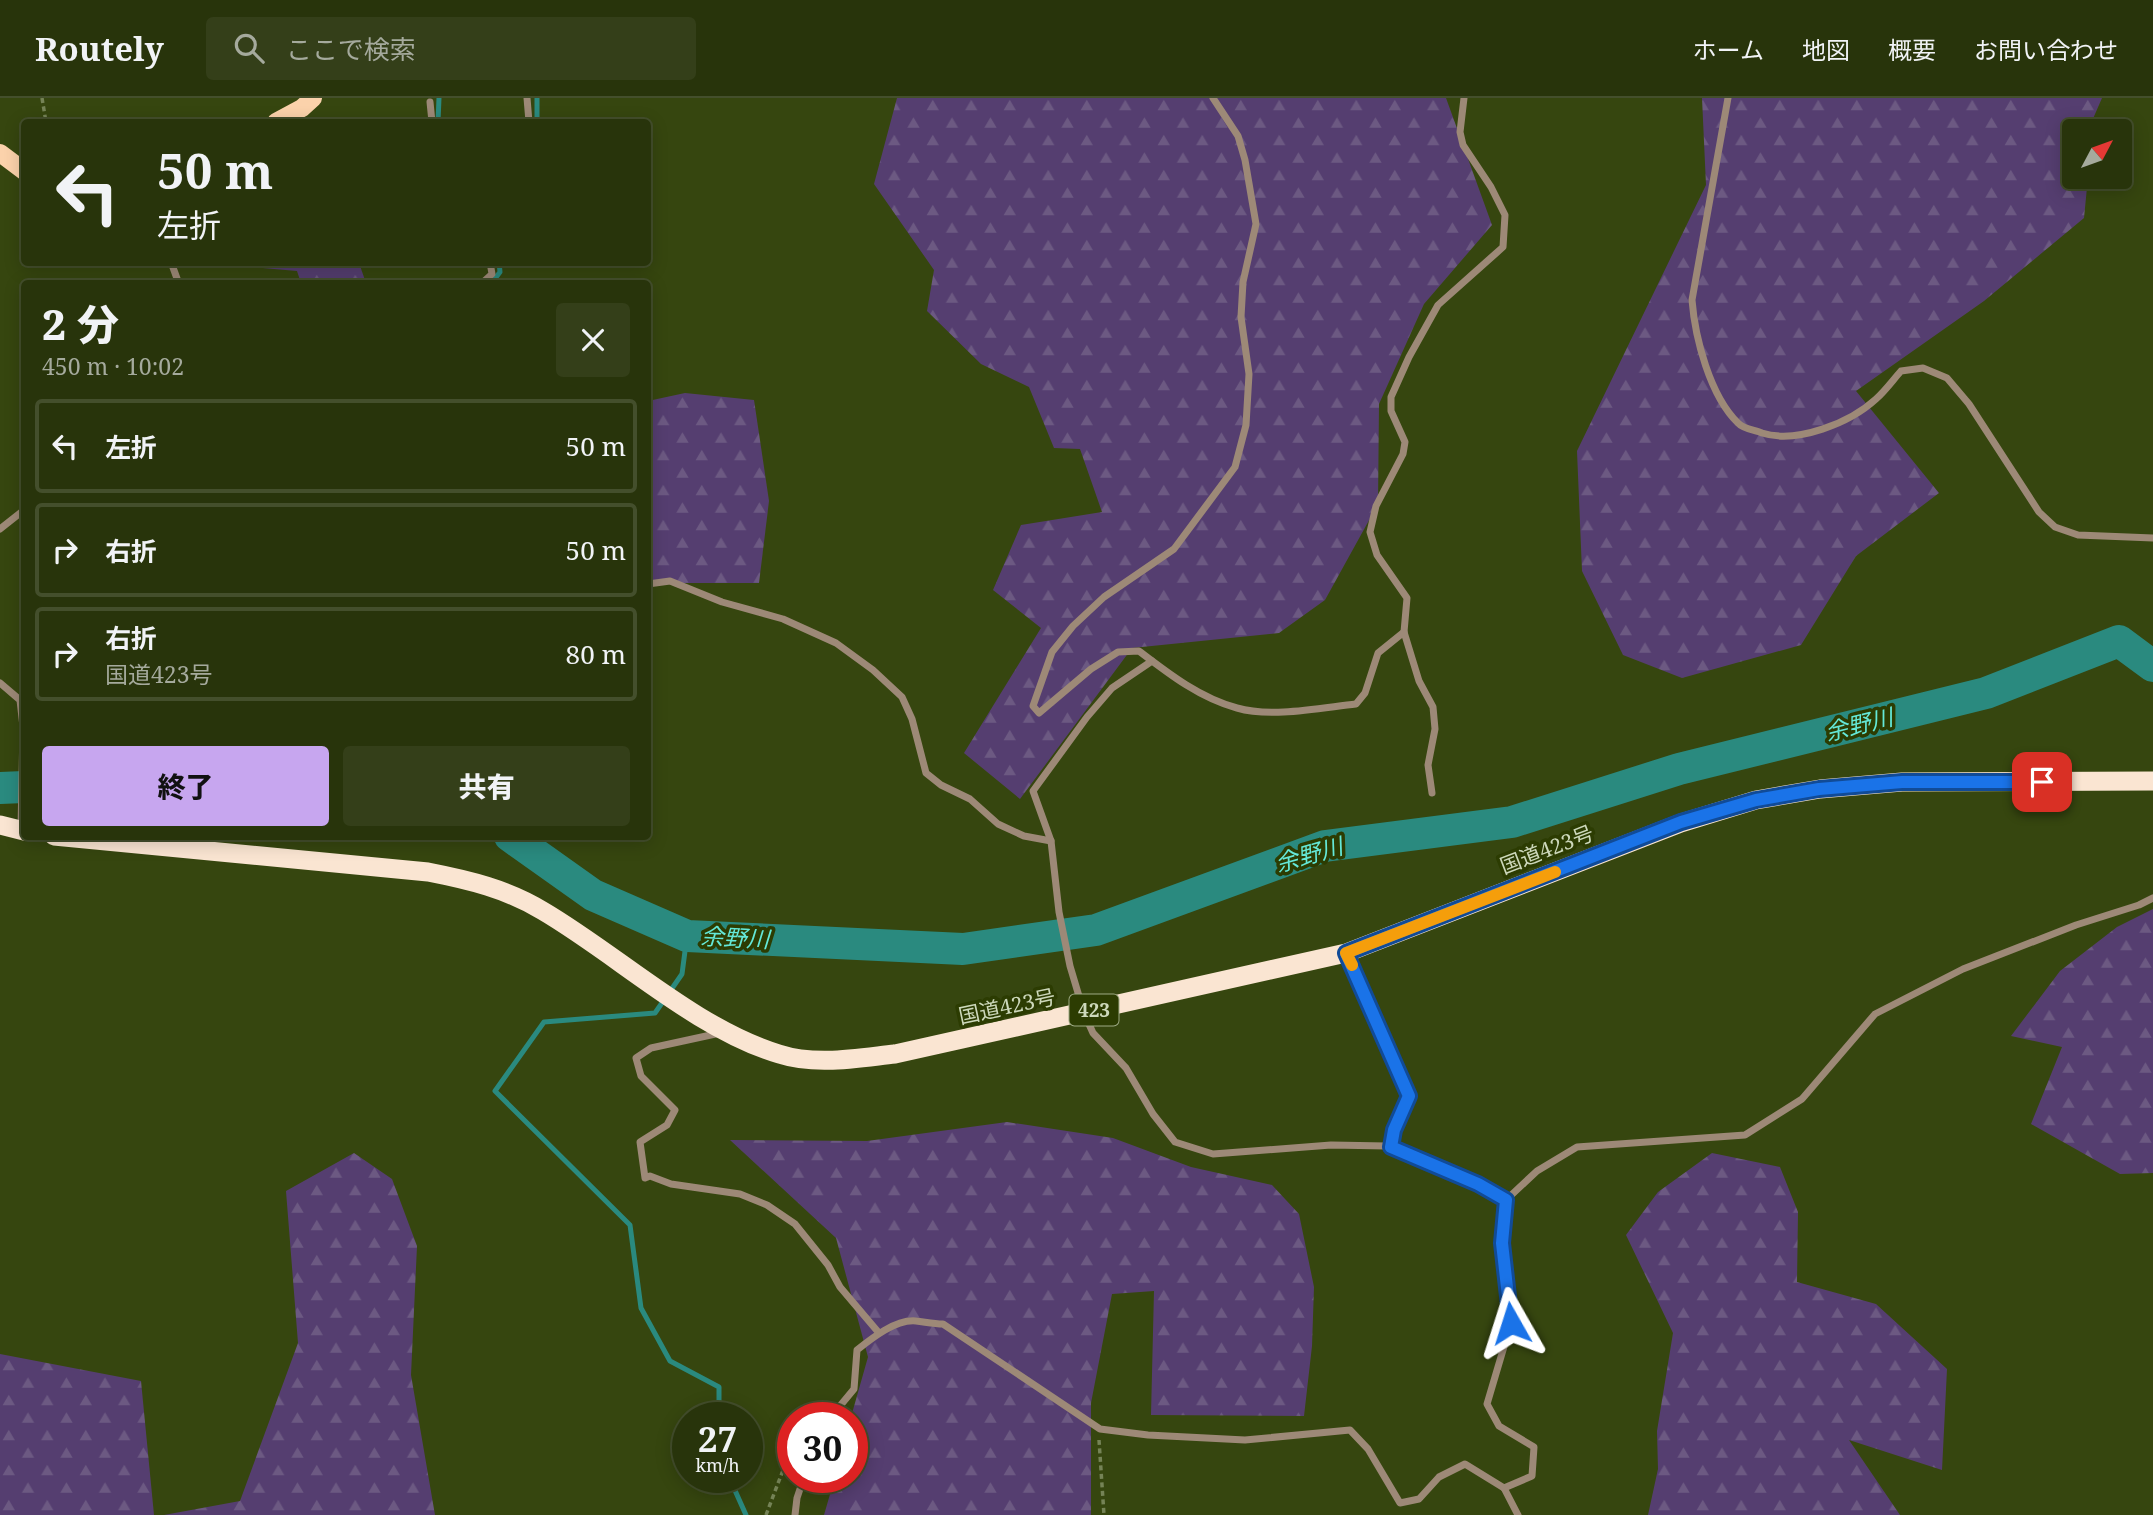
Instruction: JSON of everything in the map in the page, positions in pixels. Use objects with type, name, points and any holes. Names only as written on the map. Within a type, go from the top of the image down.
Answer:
[{"type":"highway","name":"国道423号","points":[[96,840],[428,872],[487,884],[542,910],[727,1032],[780,1055],[826,1060],[895,1054],[1084,1013],[1130,999],[1346,953],[1681,822],[1756,800],[1819,789],[1902,782],[2153,782]]},
{"type":"highway","points":[[0,825],[21,830]]},
{"type":"main road","points":[[282,119],[302,108],[313,98]]},
{"type":"main road","points":[[0,153],[21,170]]},
{"type":"street","points":[[527,98],[529,119]]},
{"type":"street","points":[[1213,98],[1238,136],[1256,224],[1243,282],[1241,317],[1249,374],[1247,425],[1235,467],[1174,549],[1104,597],[1073,626],[1052,652],[1033,706],[1039,713],[1091,669],[1118,652],[1139,651],[1191,689],[1237,708],[1262,712],[1356,704],[1365,693],[1378,653],[1404,632]]},
{"type":"street","points":[[1432,793],[1428,765],[1436,729],[1433,707],[1419,681],[1404,632],[1407,598],[1377,555],[1370,532],[1376,506],[1404,454],[1405,443],[1391,411],[1391,397],[1409,357],[1438,305],[1503,247],[1505,215],[1463,145],[1460,132],[1464,98]]},
{"type":"street","points":[[1728,98],[1692,300],[1694,327],[1704,360],[1721,400],[1739,425],[1773,436],[1810,433],[1837,424],[1875,400],[1901,371],[1923,368],[1947,378],[1969,404],[2039,512],[2055,527],[2078,535],[2153,538]]},
{"type":"street","points":[[430,102],[432,119]]},
{"type":"street","points":[[0,529],[21,512]]},
{"type":"street","points":[[651,584],[670,581],[722,602],[783,620],[836,643],[873,670],[902,697],[912,719],[926,773],[941,785],[970,799],[998,824],[1024,836],[1051,841]]},
{"type":"street","points":[[1152,661],[1112,688],[1087,717],[1033,791],[1051,841],[1059,912],[1070,966],[1093,1033],[1126,1068],[1153,1114],[1175,1142],[1213,1154],[1331,1145],[1391,1147],[1478,1184],[1506,1200]]},
{"type":"street","points":[[0,683],[20,700],[21,709]]},
{"type":"street","points":[[1504,1488],[1532,1476],[1534,1447],[1499,1426],[1487,1404],[1511,1323],[1502,1243],[1506,1200],[1537,1171],[1577,1147],[1745,1135],[1801,1099],[1875,1014],[1963,969],[2153,898]]},
{"type":"street","points":[[1346,953],[1409,1096],[1394,1130],[1391,1147]]},
{"type":"street","points":[[727,1032],[651,1048],[636,1058],[641,1076],[675,1110],[667,1125],[639,1142],[645,1178],[650,1176],[671,1184],[740,1194],[767,1205],[795,1224],[828,1265],[840,1287],[879,1333]]},
{"type":"street","points":[[843,1402],[854,1389],[857,1350],[883,1330],[914,1320],[943,1324],[1100,1429],[1148,1435],[1245,1440],[1350,1430],[1368,1449],[1400,1503],[1419,1499],[1439,1476],[1465,1464],[1504,1488],[1518,1515]]},
{"type":"street","points":[[795,1515],[799,1493]]},
{"type":"path","points":[[42,98],[46,119]]},
{"type":"path","points":[[1100,1429],[1098,1453],[1104,1515]]},
{"type":"path","points":[[766,1515],[777,1486]]},
{"type":"green space","points":[[897,98],[1446,98],[1492,225],[1424,304],[1379,404],[1378,504],[1325,600],[1279,633],[1132,648],[1020,799],[964,753],[1041,628],[993,590],[1021,525],[1102,512],[1080,449],[1054,448],[1029,387],[981,364],[927,311],[934,270],[874,184]]},
{"type":"green space","points":[[1702,98],[2102,98],[2093,119],[2062,119],[2062,189],[2087,189],[2084,218],[1984,301],[1856,391],[1939,493],[1856,556],[1801,645],[1682,678],[1623,655],[1582,571],[1577,451],[1706,185]]},
{"type":"green space","points":[[240,266],[360,266],[365,280],[300,280],[297,271]]},
{"type":"green space","points":[[685,393],[754,400],[769,501],[759,583],[651,583],[651,400]]},
{"type":"green space","points":[[2153,909],[2153,1173],[2120,1174],[2031,1124],[2062,1047],[2011,1036],[2060,971],[2117,927]]},
{"type":"green space","points":[[1007,1122],[1113,1138],[1191,1167],[1272,1185],[1299,1214],[1314,1287],[1312,1346],[1304,1416],[1151,1415],[1154,1291],[1112,1294],[1091,1403],[1091,1515],[824,1515],[830,1493],[868,1493],[868,1402],[855,1402],[868,1357],[836,1238],[730,1140],[867,1141]]},
{"type":"green space","points":[[354,1153],[392,1179],[417,1246],[411,1375],[435,1515],[164,1515],[240,1501],[298,1343],[286,1191]]},
{"type":"green space","points":[[1712,1153],[1780,1167],[1798,1212],[1797,1282],[1876,1304],[1947,1369],[1942,1470],[1849,1440],[1900,1515],[1648,1515],[1658,1469],[1657,1431],[1673,1333],[1626,1235],[1658,1192]]},
{"type":"green space","points":[[0,1354],[141,1381],[154,1515],[0,1515]]},
{"type":"waterway","points":[[438,119],[439,98]]},
{"type":"waterway","points":[[537,98],[537,119]]},
{"type":"waterway","points":[[494,280],[500,272],[499,266]]},
{"type":"waterway","name":"余野川","points":[[516,840],[593,895],[687,936],[963,949],[1096,930],[1325,846],[1512,822],[1679,769],[1986,693],[2119,641],[2153,666]]},
{"type":"waterway","name":"余野川","points":[[0,788],[21,787]]},
{"type":"waterway","points":[[687,936],[682,974],[655,1013],[544,1022],[495,1091],[630,1225],[641,1308],[670,1361],[719,1387],[719,1402]]},
{"type":"waterway","points":[[736,1493],[746,1515]]},
{"type":"slow traffic","points":[[1352,965],[1346,953],[1555,872]]},
{"type":"route","points":[[1511,1323],[1502,1243],[1506,1200],[1478,1184],[1391,1147],[1394,1130],[1409,1096],[1346,953],[1681,822],[1756,800],[1819,789],[1902,782],[2042,782]]}]
